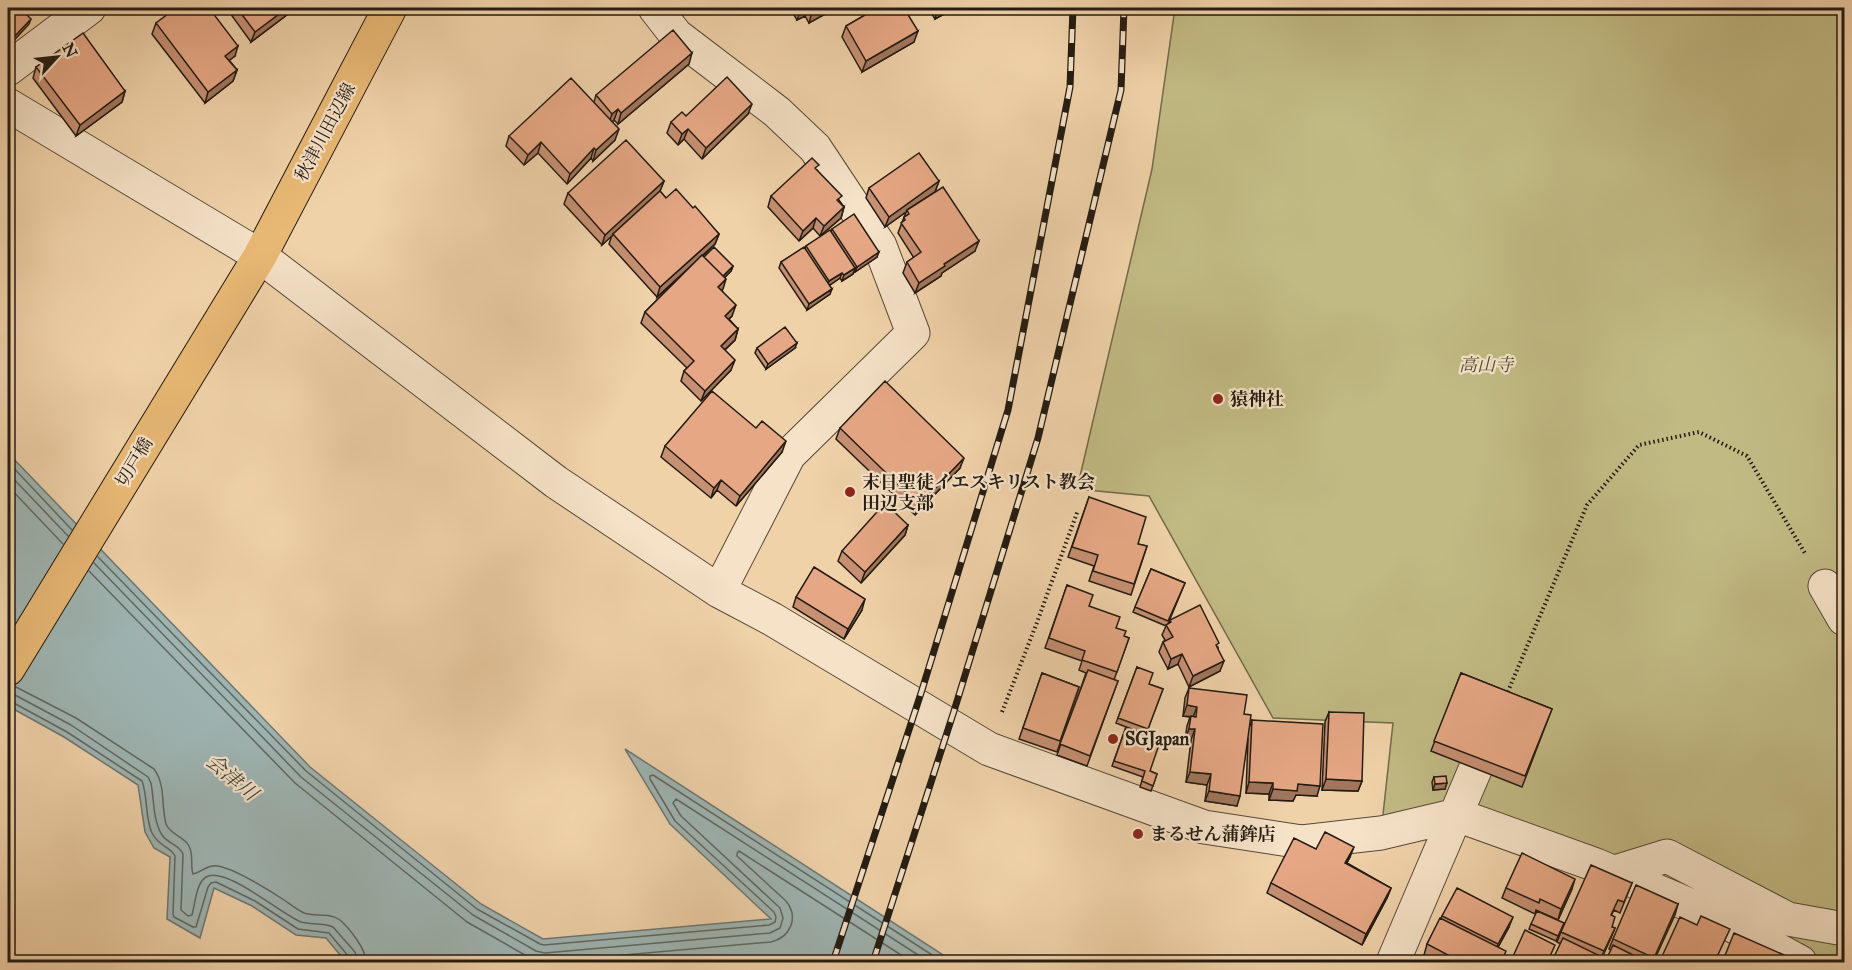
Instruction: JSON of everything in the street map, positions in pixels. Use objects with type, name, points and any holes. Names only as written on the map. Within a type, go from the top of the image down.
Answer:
[{"type":"main road","name":"秋津川田辺線","points":[[260,256],[390,8]]},
{"type":"main road","name":"切戸橋","points":[[8,669],[260,256]]},
{"type":"street","points":[[8,69],[89,8]]},
{"type":"street","points":[[655,8],[676,35],[777,112],[815,147],[880,246],[913,333],[789,455],[719,591]]},
{"type":"street","points":[[8,105],[260,256],[556,482],[719,591],[989,749],[1204,827],[1302,842],[1381,833],[1457,815],[1596,865],[1713,915],[1800,963]]},
{"type":"street","points":[[1825,586],[1845,619]]},
{"type":"street","points":[[1393,963],[1486,744]]},
{"type":"street","points":[[1612,873],[1667,856],[1788,919],[1845,929]]},
{"type":"path","points":[[1486,744],[1587,505],[1639,445],[1699,432],[1747,456],[1825,586]]},
{"type":"path","points":[[989,749],[1078,510]]},
{"type":"green space","name":"高山寺","points":[[1175,8],[1587,8],[1602,10],[1844,8],[1844,962],[1800,962],[1457,815],[1381,833],[1393,723],[1273,718],[1149,496],[1077,489],[1152,169]]},
{"type":"water","name":"会津川","points":[[8,453],[310,767],[481,904],[543,939],[771,919],[670,824],[625,749],[954,962],[346,962],[326,938],[296,935],[252,906],[214,888],[200,938],[167,919],[170,857],[154,848],[145,832],[138,785],[64,737],[8,706]]},
{"type":"building","points":[[8,8],[20,8],[31,19],[10,41],[8,39]]},
{"type":"building","points":[[176,8],[209,8],[238,46],[225,56],[237,70],[208,92],[156,23]]},
{"type":"building","points":[[237,8],[287,8],[255,32]]},
{"type":"building","points":[[870,8],[904,8],[918,31],[866,61],[846,26],[872,11]]},
{"type":"building","points":[[673,30],[692,53],[621,113],[618,109],[612,114],[596,95]]},
{"type":"building","points":[[83,33],[125,91],[80,125],[36,67]]},
{"type":"building","points":[[727,77],[752,104],[706,148],[688,129],[682,134],[671,122],[682,112],[686,116]]},
{"type":"building","points":[[571,78],[619,129],[596,150],[594,148],[570,174],[541,142],[528,155],[509,136]]},
{"type":"building","points":[[626,140],[664,181],[605,235],[568,193]]},
{"type":"building","points":[[919,153],[939,181],[889,217],[869,188]]},
{"type":"building","points":[[812,158],[819,165],[815,168],[842,196],[837,200],[844,207],[824,226],[816,218],[803,231],[771,196]]},
{"type":"building","points":[[943,187],[979,241],[919,283],[907,262],[921,252],[901,223],[909,214],[907,210]]},
{"type":"building","points":[[676,189],[693,208],[695,206],[719,234],[660,287],[613,234],[660,191],[666,198]]},
{"type":"building","points":[[854,214],[879,252],[857,267],[832,229]]},
{"type":"building","points":[[830,230],[855,268],[829,281],[806,246]]},
{"type":"building","points":[[714,247],[733,266],[723,276],[704,257]]},
{"type":"building","points":[[804,247],[832,289],[809,304],[781,262]]},
{"type":"building","points":[[702,255],[726,279],[718,287],[736,305],[725,316],[738,329],[721,346],[735,360],[705,391],[684,371],[694,361],[645,312]]},
{"type":"building","points":[[785,327],[797,343],[768,364],[757,348]]},
{"type":"building","points":[[885,381],[964,458],[919,505],[840,428]]},
{"type":"building","points":[[712,391],[756,428],[762,421],[786,441],[740,496],[721,480],[714,488],[665,446]]},
{"type":"building","points":[[1089,497],[1146,517],[1138,544],[1147,546],[1134,584],[1093,571],[1098,555],[1072,547]]},
{"type":"building","points":[[885,503],[908,525],[865,572],[842,551]]},
{"type":"building","points":[[814,567],[865,599],[848,629],[796,597]]},
{"type":"building","points":[[1151,569],[1185,583],[1168,621],[1135,607]]},
{"type":"building","points":[[1067,585],[1093,595],[1089,606],[1120,617],[1116,628],[1126,631],[1124,636],[1129,638],[1117,672],[1082,660],[1085,651],[1049,638]]},
{"type":"building","points":[[1200,605],[1219,643],[1216,645],[1224,661],[1193,676],[1182,654],[1171,659],[1163,642],[1173,637],[1166,625],[1171,622],[1170,620]]},
{"type":"building","points":[[1137,667],[1153,673],[1149,684],[1163,689],[1148,729],[1118,718]]},
{"type":"building","points":[[1088,670],[1118,681],[1090,756],[1060,744]]},
{"type":"building","points":[[1042,673],[1079,687],[1060,741],[1023,728]]},
{"type":"building","points":[[1461,673],[1552,709],[1525,776],[1434,741]]},
{"type":"building","points":[[1189,688],[1247,695],[1244,714],[1251,715],[1240,796],[1209,791],[1211,774],[1190,772],[1195,729],[1189,729],[1191,716],[1196,717],[1197,707],[1187,705]]},
{"type":"building","points":[[1329,712],[1364,713],[1362,781],[1326,779]]},
{"type":"building","points":[[1252,720],[1323,724],[1320,786],[1298,784],[1297,791],[1273,789],[1273,783],[1249,782]]},
{"type":"building","points":[[1126,727],[1161,739],[1150,771],[1157,774],[1153,786],[1142,781],[1145,771],[1114,761]]},
{"type":"building","points":[[1446,776],[1447,783],[1435,784],[1434,777]]},
{"type":"building","points":[[1325,832],[1354,847],[1345,863],[1391,888],[1366,934],[1271,883],[1294,838],[1316,849]]},
{"type":"building","points":[[1522,853],[1575,879],[1561,909],[1540,899],[1539,903],[1506,888]]},
{"type":"building","points":[[1591,865],[1632,883],[1624,902],[1618,900],[1611,915],[1615,917],[1612,927],[1615,928],[1604,951],[1561,932]]},
{"type":"building","points":[[1636,885],[1678,904],[1654,958],[1613,939]]},
{"type":"building","points":[[1457,888],[1513,917],[1498,944],[1442,916]]},
{"type":"building","points":[[1537,911],[1564,923],[1558,936],[1531,924]]},
{"type":"building","points":[[1701,916],[1730,929],[1714,963],[1659,963],[1680,917],[1697,925]]},
{"type":"building","points":[[1440,918],[1506,951],[1501,963],[1463,963],[1427,944]]},
{"type":"building","points":[[1525,930],[1555,945],[1547,963],[1510,963]]},
{"type":"building","points":[[1734,933],[1784,955],[1781,963],[1722,963]]},
{"type":"building","points":[[1563,938],[1598,955],[1594,963],[1551,963]]},
{"type":"building","points":[[1613,945],[1649,963],[1605,963]]},
{"type":"railway","points":[[833,962],[922,690],[1008,410],[1070,87],[1073,8]]},
{"type":"railway","points":[[873,962],[954,711],[1038,438],[1121,90],[1124,8]]},
{"type":"place","name":"猿神社","points":[[1218,399]]},
{"type":"place","name":"末日聖徒イエスキリスト教会 田辺支部","points":[[850,492]]},
{"type":"place","name":"SGJapan","points":[[1113,739]]},
{"type":"place","name":"まるせん蒲鉾店","points":[[1138,834]]}]
